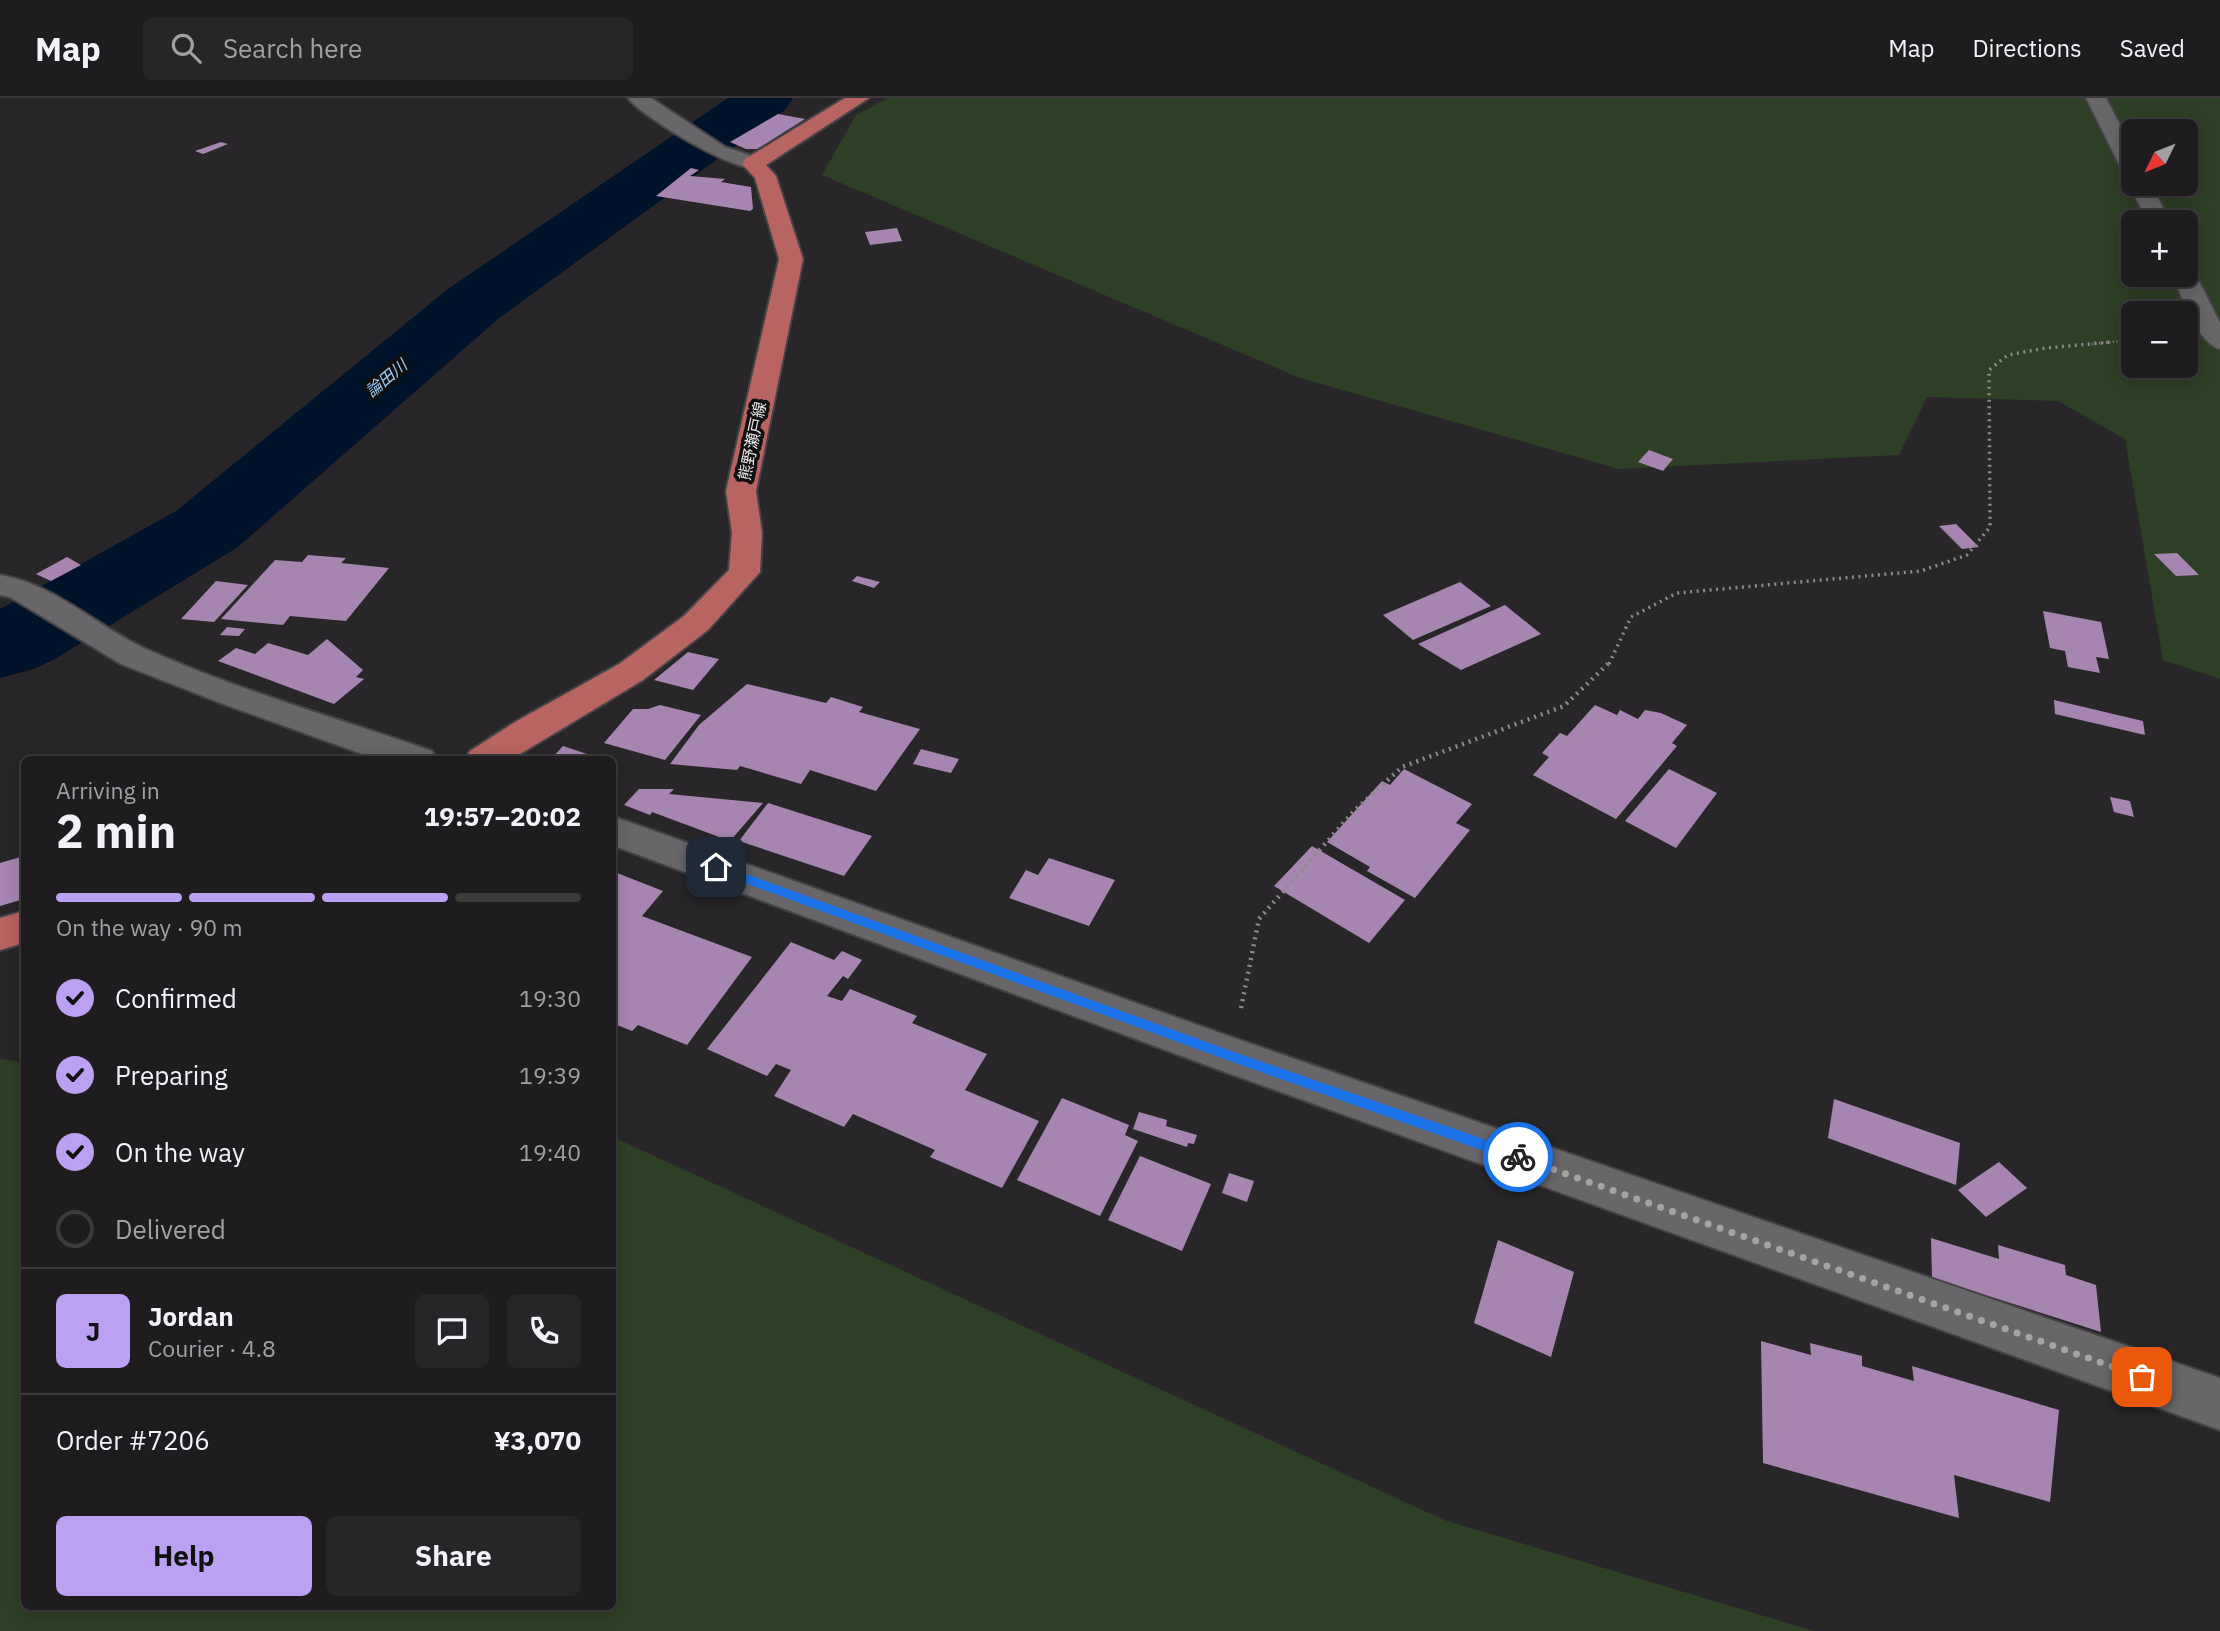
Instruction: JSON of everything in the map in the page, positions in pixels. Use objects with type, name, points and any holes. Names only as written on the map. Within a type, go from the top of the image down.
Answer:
[{"type":"main road","points":[[753,164],[859,98]]},
{"type":"main road","name":"熊野瀬戸線","points":[[489,756],[527,731],[631,672],[696,623],[744,572],[747,533],[741,491],[791,259],[765,176],[753,164]]},
{"type":"main road","points":[[0,934],[21,928]]},
{"type":"street","points":[[638,98],[718,151],[753,164]]},
{"type":"street","points":[[2095,98],[2121,147]]},
{"type":"street","points":[[2190,287],[2212,332],[2220,341]]},
{"type":"street","points":[[0,585],[19,588],[133,656],[230,694],[408,756]]},
{"type":"street","points":[[616,831],[1231,1056],[2220,1404]]},
{"type":"path","points":[[1231,1056],[1259,919],[1354,811],[1402,767],[1564,706],[1609,664],[1632,617],[1677,593],[1921,571],[1967,555],[1990,527],[1989,370],[2008,355],[2046,348],[2121,341]]},
{"type":"green space","points":[[888,98],[2220,98],[2220,679],[2163,660],[2125,439],[2058,401],[1927,397],[1899,455],[1619,469],[1300,378],[822,175],[856,115]]},
{"type":"green space","points":[[0,1059],[21,1062],[21,1610],[616,1610],[616,1138],[1444,1520],[1814,1631],[0,1631]]},
{"type":"building","points":[[778,114],[805,119],[757,149],[746,149],[730,142]]},
{"type":"building","points":[[221,142],[228,144],[203,154],[195,151]]},
{"type":"building","points":[[691,168],[699,170],[690,176],[725,179],[721,182],[751,187],[753,209],[750,211],[656,196]]},
{"type":"building","points":[[897,228],[902,241],[870,245],[865,232]]},
{"type":"building","points":[[1649,450],[1673,459],[1663,471],[1638,462]]},
{"type":"building","points":[[1956,524],[1979,547],[1962,549],[1939,526]]},
{"type":"building","points":[[2177,553],[2199,575],[2176,576],[2154,554]]},
{"type":"building","points":[[308,555],[346,558],[341,563],[389,568],[346,621],[290,616],[283,625],[221,619],[275,560],[302,562]]},
{"type":"building","points":[[67,557],[81,565],[51,581],[36,574]]},
{"type":"building","points":[[857,576],[880,582],[874,588],[852,581]]},
{"type":"building","points":[[216,581],[248,585],[214,622],[181,619]]},
{"type":"building","points":[[1460,582],[1491,606],[1413,640],[1383,615]]},
{"type":"building","points":[[1505,605],[1541,634],[1461,670],[1418,644]]},
{"type":"building","points":[[2043,611],[2101,622],[2109,659],[2096,657],[2100,673],[2068,667],[2065,651],[2050,648]]},
{"type":"building","points":[[227,627],[245,629],[239,636],[220,635]]},
{"type":"building","points":[[327,639],[363,670],[356,677],[364,679],[334,704],[218,661],[236,648],[255,654],[268,643],[308,655]]},
{"type":"building","points":[[688,652],[719,659],[693,690],[654,680]]},
{"type":"building","points":[[747,684],[826,703],[831,697],[863,707],[859,712],[920,729],[876,791],[810,770],[801,784],[740,766],[737,770],[670,764],[699,725]]},
{"type":"building","points":[[2054,700],[2143,721],[2145,735],[2055,714]]},
{"type":"building","points":[[660,705],[701,715],[665,760],[604,743],[633,709],[648,709]]},
{"type":"building","points":[[1595,705],[1617,715],[1620,710],[1638,719],[1645,710],[1661,713],[1687,725],[1672,743],[1677,746],[1616,819],[1533,775],[1549,757],[1542,753],[1560,733],[1567,736]]},
{"type":"building","points":[[563,746],[593,756],[554,756]]},
{"type":"building","points":[[921,749],[959,759],[951,773],[913,764]]},
{"type":"building","points":[[1404,769],[1472,804],[1456,823],[1470,830],[1415,898],[1367,871],[1370,867],[1327,842],[1382,781],[1390,785]]},
{"type":"building","points":[[1669,769],[1717,793],[1676,848],[1625,821]]},
{"type":"building","points":[[639,789],[674,789],[669,794],[763,803],[730,841],[652,812],[650,815],[624,805]]},
{"type":"building","points":[[2110,797],[2130,801],[2134,817],[2114,812]]},
{"type":"building","points":[[768,803],[872,836],[844,876],[739,841]]},
{"type":"building","points":[[1312,846],[1405,900],[1369,943],[1274,886]]},
{"type":"building","points":[[21,857],[21,900],[0,906],[0,863]]},
{"type":"building","points":[[1049,858],[1115,880],[1089,926],[1009,898],[1026,870],[1038,875]]},
{"type":"building","points":[[616,873],[663,891],[642,916],[752,957],[687,1045],[638,1025],[632,1031],[616,1025]]},
{"type":"building","points":[[791,942],[834,960],[842,951],[862,960],[848,979],[843,976],[827,996],[842,1001],[850,989],[917,1016],[912,1023],[987,1054],[965,1090],[1039,1121],[1002,1188],[930,1157],[935,1150],[853,1114],[844,1127],[774,1096],[791,1070],[776,1064],[767,1076],[707,1049]]},
{"type":"building","points":[[1062,1098],[1129,1125],[1125,1135],[1138,1141],[1100,1216],[1017,1180]]},
{"type":"building","points":[[1834,1099],[1960,1143],[1956,1185],[1828,1138]]},
{"type":"building","points":[[1139,1112],[1167,1120],[1166,1126],[1197,1135],[1194,1144],[1188,1143],[1187,1147],[1133,1129]]},
{"type":"building","points":[[1140,1156],[1211,1184],[1182,1251],[1108,1220]]},
{"type":"building","points":[[1999,1162],[2027,1188],[1986,1217],[1958,1190]]},
{"type":"building","points":[[1229,1173],[1254,1181],[1247,1202],[1222,1193]]},
{"type":"building","points":[[1931,1238],[1999,1259],[1998,1245],[2065,1265],[2066,1275],[2096,1285],[2101,1332],[1932,1278]]},
{"type":"building","points":[[1498,1240],[1574,1272],[1551,1357],[1474,1323]]},
{"type":"building","points":[[1761,1341],[1811,1355],[1810,1343],[1862,1356],[1862,1366],[1914,1381],[1912,1366],[2059,1410],[2050,1502],[1954,1475],[1959,1518],[1763,1463]]},
{"type":"waterway","name":"論田川","points":[[0,647],[22,637],[207,529],[473,304],[765,98]]},
{"type":"way so far","points":[[1518,1157],[2142,1377]]},
{"type":"route","points":[[716,867],[1231,1056],[1518,1157]]}]
